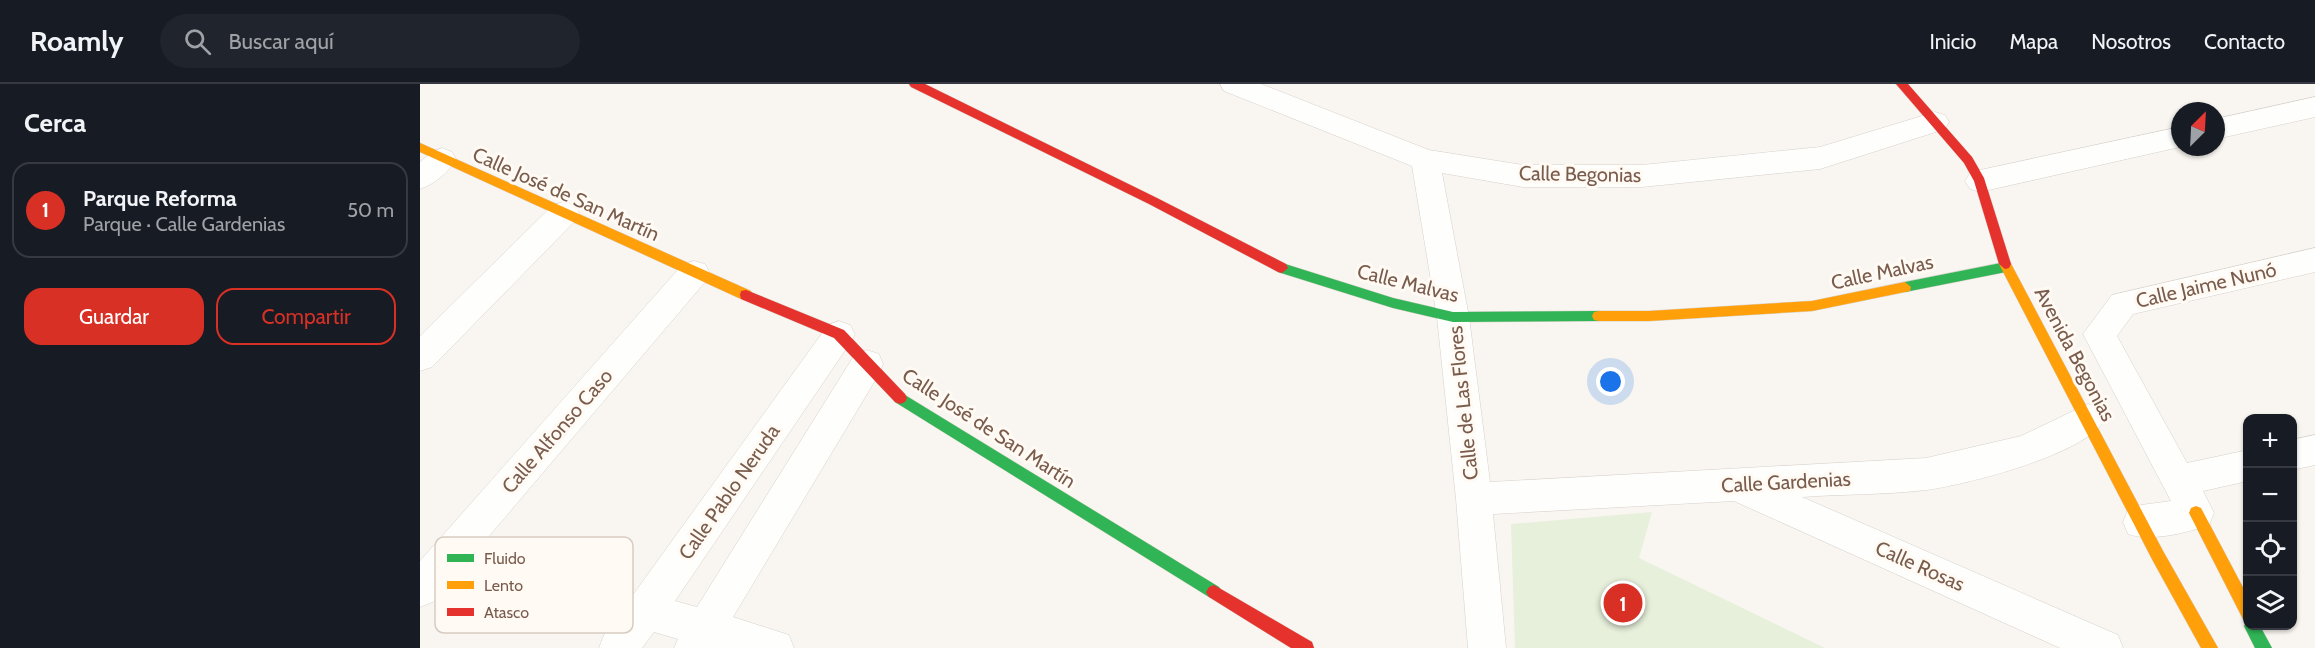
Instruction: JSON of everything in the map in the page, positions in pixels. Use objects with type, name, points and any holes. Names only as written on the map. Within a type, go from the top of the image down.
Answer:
[{"type":"street","name":"Calle Malvas","points":[[915,84],[1153,201],[1282,268],[1393,303],[1453,317],[1649,316],[1812,306],[2006,267]]},
{"type":"street","name":"Calle Begonias","points":[[1234,84],[1425,160],[1523,176],[1642,176],[1820,158],[1935,122]]},
{"type":"street","name":"Avenida Begonias","points":[[1902,84],[1968,160],[1980,181],[2006,267],[2210,648]]},
{"type":"street","points":[[2225,127],[2315,107]]},
{"type":"street","points":[[1980,181],[2171,139]]},
{"type":"street","points":[[420,178],[431,153]]},
{"type":"street","name":"Calle José de San Martín","points":[[431,153],[694,273],[839,334],[896,394],[1014,470],[1306,648]]},
{"type":"street","name":"Calle de Las Flores","points":[[1425,160],[1453,317],[1474,499],[1487,648]]},
{"type":"street","points":[[420,357],[564,213]]},
{"type":"street","name":"Calle Jaime Nunó","points":[[2196,513],[2099,334],[2123,304],[2315,260]]},
{"type":"street","name":"Calle Alfonso Caso","points":[[465,537],[694,273]]},
{"type":"street","name":"Calle Pablo Neruda","points":[[633,628],[839,334]]},
{"type":"street","points":[[698,638],[867,364]]},
{"type":"street","name":"Calle Gardenias","points":[[1474,499],[1926,474],[1977,465],[2052,439],[2088,419]]},
{"type":"street","points":[[2297,454],[2315,450]]},
{"type":"street","points":[[2180,480],[2243,466]]},
{"type":"street","name":"Calle Rosas","points":[[1736,485],[2104,648]]},
{"type":"street","points":[[2141,522],[2196,513],[2243,606]]},
{"type":"street","name":"Calle Alfonso Caso","points":[[420,589],[435,572]]},
{"type":"street","points":[[646,611],[698,638],[775,648]]},
{"type":"street","points":[[2254,630],[2264,648]]},
{"type":"street","name":"Calle Pablo Neruda","points":[[618,648],[629,633]]},
{"type":"green space","points":[[1652,512],[1639,558],[1825,648],[1515,648],[1511,524]]},
{"type":"traffic: fast","points":[[1905,287],[2006,267]]},
{"type":"traffic: fast","points":[[1282,268],[1393,303],[1453,317],[1599,316]]},
{"type":"traffic: fast","points":[[900,398],[1214,592]]},
{"type":"traffic: fast","points":[[2254,630],[2264,648]]},
{"type":"traffic: slow","points":[[420,147],[746,295]]},
{"type":"traffic: slow","points":[[2005,264],[2158,556],[2210,648]]},
{"type":"traffic: slow","points":[[1599,316],[1649,316],[1812,306],[1905,287]]},
{"type":"traffic: slow","points":[[2196,513],[2243,604]]},
{"type":"traffic: jam","points":[[915,84],[1153,201],[1282,268]]},
{"type":"traffic: jam","points":[[1902,84],[1968,160],[1980,181],[2005,264]]},
{"type":"traffic: jam","points":[[746,295],[839,334],[900,398]]},
{"type":"traffic: jam","points":[[1214,592],[1306,648]]},
{"type":"place","name":"Parque Reforma","points":[[1623,603]]}]
